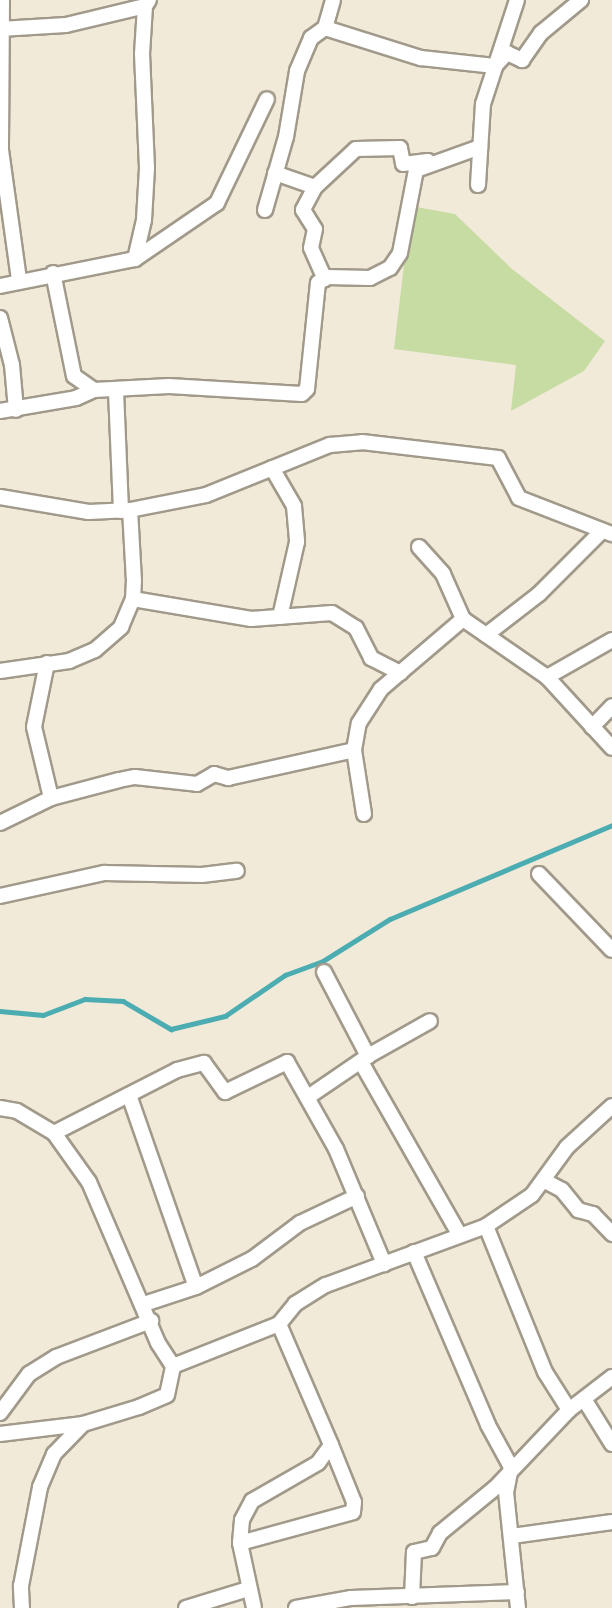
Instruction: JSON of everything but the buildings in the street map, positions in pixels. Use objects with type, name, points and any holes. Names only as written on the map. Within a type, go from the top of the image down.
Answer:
[{"type":"street","points":[[2,0],[1,150],[19,280]]},
{"type":"street","points":[[265,210],[301,56],[311,38],[325,28],[333,0]]},
{"type":"street","points":[[478,185],[482,104],[517,0]]},
{"type":"street","points":[[495,66],[507,53],[522,60],[541,33],[581,0]]},
{"type":"street","points":[[1,29],[66,25],[147,3],[147,168],[144,220],[135,259]]},
{"type":"street","points":[[325,28],[421,58],[495,66]]},
{"type":"street","points":[[1,288],[19,280],[135,259],[217,203],[267,99]]},
{"type":"street","points":[[324,279],[311,248],[315,229],[303,210],[315,187],[356,149],[400,148],[402,164],[439,159],[480,147]]},
{"type":"street","points":[[324,279],[370,278],[390,268],[400,253],[411,180],[416,170],[439,159]]},
{"type":"street","points":[[275,173],[315,187]]},
{"type":"street","points":[[53,273],[74,376],[94,390]]},
{"type":"street","points":[[0,411],[16,410],[94,390],[116,391],[169,386],[302,394],[307,389],[315,291],[324,279]]},
{"type":"street","points":[[0,318],[12,365],[16,410]]},
{"type":"street","points":[[0,671],[69,662],[96,650],[121,628],[132,599],[116,391]]},
{"type":"street","points":[[0,496],[48,507],[125,510],[206,495],[330,445],[362,442],[472,452],[498,458],[519,498],[607,533],[539,594],[486,635]]},
{"type":"street","points":[[272,468],[294,506],[297,542],[280,617]]},
{"type":"street","points":[[419,547],[443,574],[463,619],[547,677],[612,748]]},
{"type":"street","points":[[132,599],[205,614],[280,617],[332,613],[345,617],[356,628],[371,658],[400,673]]},
{"type":"street","points":[[364,814],[354,750],[359,723],[382,689],[463,619]]},
{"type":"street","points":[[547,677],[612,640]]},
{"type":"street","points":[[47,663],[34,727],[51,798]]},
{"type":"street","points":[[592,727],[612,706]]},
{"type":"street","points":[[0,823],[51,798],[135,777],[197,784],[215,774],[228,778],[354,750]]},
{"type":"street","points":[[0,896],[104,873],[202,875],[237,871]]},
{"type":"street","points":[[539,874],[612,950]]},
{"type":"street","points":[[324,972],[365,1059],[459,1234]]},
{"type":"street","points":[[308,1097],[365,1059],[430,1021]]},
{"type":"street","points":[[54,1133],[177,1070],[204,1063],[225,1091],[287,1062],[308,1097],[357,1196],[384,1264]]},
{"type":"street","points":[[129,1095],[196,1287]]},
{"type":"street","points":[[173,1366],[279,1324],[295,1304],[326,1285],[485,1226],[545,1181],[567,1147],[612,1105]]},
{"type":"street","points":[[0,1108],[18,1111],[54,1133],[89,1182],[173,1366],[167,1395],[83,1424],[0,1434]]},
{"type":"street","points":[[545,1181],[562,1190],[578,1210],[593,1214],[612,1234]]},
{"type":"street","points":[[144,1304],[196,1287],[252,1259],[300,1223],[357,1196]]},
{"type":"street","points":[[485,1226],[545,1372],[569,1410]]},
{"type":"street","points":[[414,1252],[488,1425],[511,1466],[506,1492],[518,1608]]},
{"type":"street","points":[[0,1413],[29,1374],[56,1357],[151,1321]]},
{"type":"street","points":[[240,1544],[353,1512],[354,1502],[279,1324]]},
{"type":"street","points":[[412,1597],[414,1552],[432,1548],[440,1533],[495,1488],[511,1466],[538,1445],[569,1410],[612,1377]]},
{"type":"street","points":[[584,1399],[612,1444]]},
{"type":"street","points":[[22,1608],[21,1586],[40,1487],[54,1454],[83,1424]]},
{"type":"street","points":[[254,1608],[240,1544],[242,1520],[252,1501],[318,1463],[331,1445]]},
{"type":"street","points":[[512,1536],[612,1522]]},
{"type":"street","points":[[186,1608],[248,1589]]},
{"type":"street","points":[[296,1608],[351,1598],[517,1592]]},
{"type":"green space","points":[[411,206],[455,214],[512,269],[605,341],[584,371],[511,411],[516,365],[394,349]]},
{"type":"waterway","points":[[0,1011],[43,1015],[85,999],[123,1001],[171,1029],[225,1016],[285,975],[323,961],[390,919],[612,825]]}]
